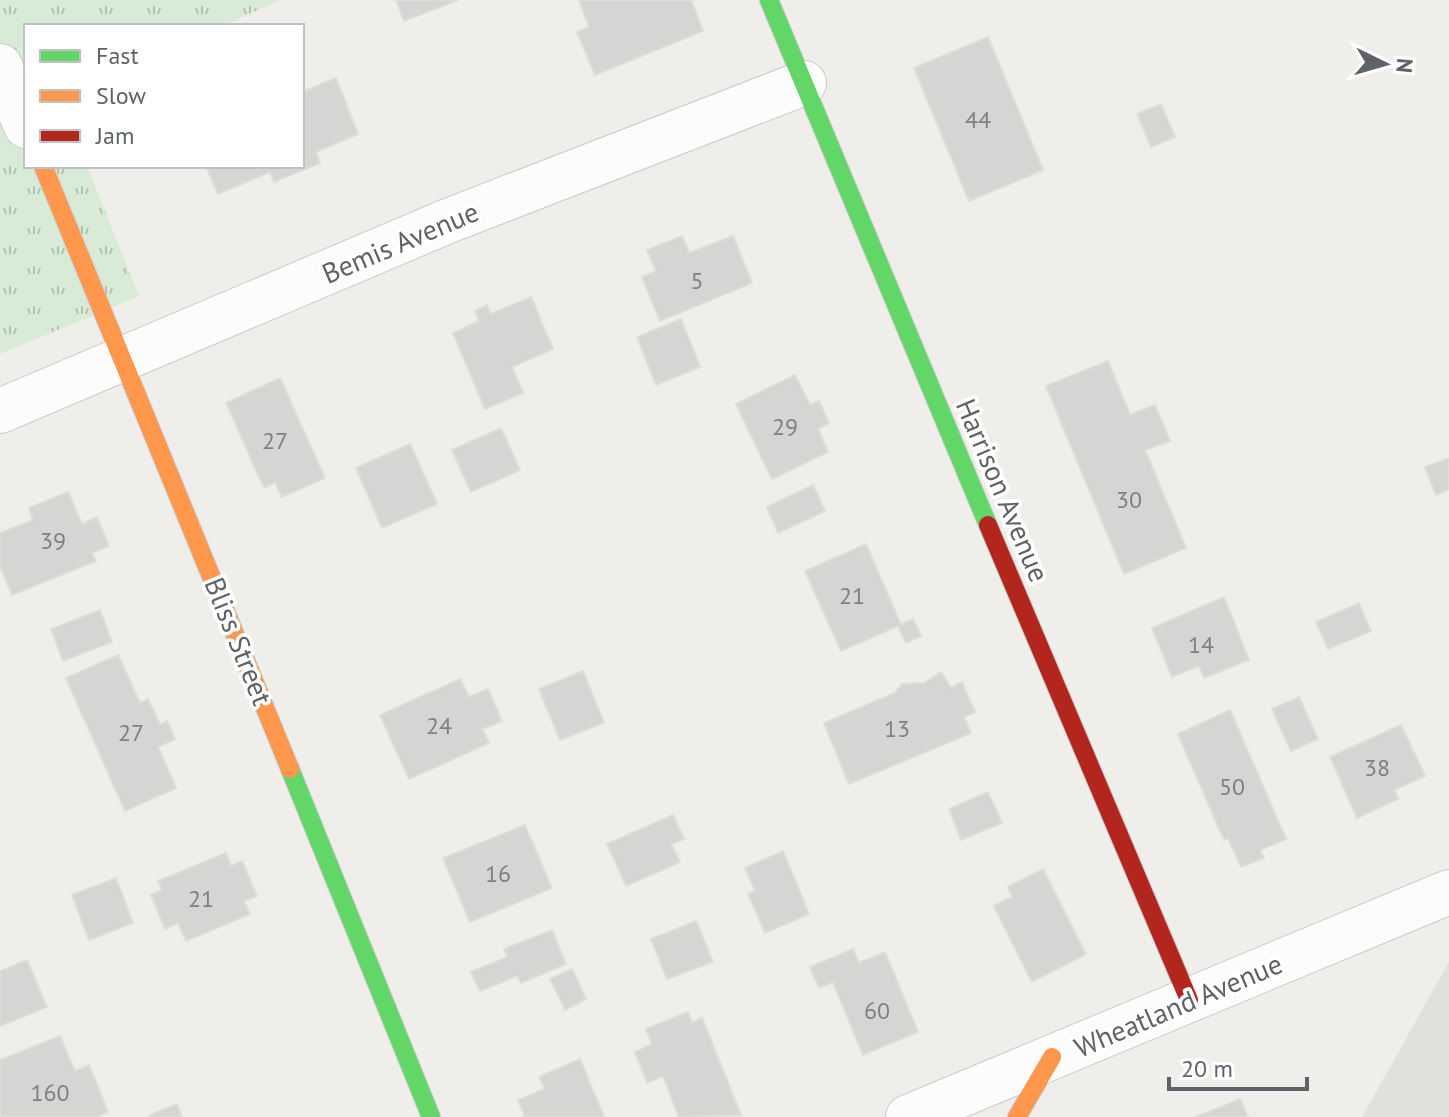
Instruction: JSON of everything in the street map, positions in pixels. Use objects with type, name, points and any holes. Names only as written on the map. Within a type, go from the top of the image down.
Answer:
[{"type":"street","name":"Harrison Avenue","points":[[769,0],[1087,764],[1189,1000]]},
{"type":"street","points":[[0,66],[24,121]]},
{"type":"street","name":"Bemis Avenue","points":[[0,411],[448,221],[804,83]]},
{"type":"street","name":"Bliss Street","points":[[44,168],[431,1117]]},
{"type":"street","name":"Wheatland Avenue","points":[[908,1117],[1449,892]]},
{"type":"street","points":[[1017,1117],[1052,1057]]},
{"type":"shaded area","points":[[1449,962],[1449,1117],[1362,1117]]},
{"type":"green space","points":[[0,0],[280,0],[226,24],[24,24],[24,168],[88,168],[139,296],[0,354]]},
{"type":"building","points":[[396,0],[458,0],[404,21]]},
{"type":"building","points":[[579,0],[691,0],[703,31],[595,75],[577,32],[589,27]]},
{"type":"building","points":[[988,37],[1043,170],[969,201],[914,68]]},
{"type":"building","points":[[336,78],[358,134],[316,152],[320,163],[274,182],[270,172],[218,194],[207,168],[304,168],[304,91]]},
{"type":"building","points":[[1161,104],[1175,137],[1151,147],[1137,114]]},
{"type":"building","points":[[682,236],[689,253],[733,236],[752,283],[660,321],[642,277],[656,271],[647,250]]},
{"type":"building","points":[[531,297],[553,349],[512,367],[523,393],[485,409],[453,333],[479,321],[475,311],[487,305],[491,314]]},
{"type":"building","points":[[681,319],[700,367],[656,385],[637,337]]},
{"type":"building","points":[[1108,361],[1130,415],[1155,405],[1170,441],[1145,450],[1186,548],[1124,574],[1046,386]]},
{"type":"building","points":[[795,375],[810,405],[819,401],[829,423],[818,429],[828,452],[772,479],[736,404]]},
{"type":"building","points":[[280,378],[325,478],[282,497],[275,482],[264,488],[226,403]]},
{"type":"building","points":[[501,428],[520,470],[471,492],[452,450]]},
{"type":"building","points":[[410,444],[437,504],[382,528],[356,468]]},
{"type":"building","points":[[1449,458],[1449,489],[1436,495],[1425,467]]},
{"type":"building","points":[[813,485],[825,511],[778,533],[767,507]]},
{"type":"building","points":[[68,492],[82,524],[97,517],[109,546],[92,553],[96,561],[12,595],[0,566],[0,533],[33,520],[29,508]]},
{"type":"building","points":[[866,544],[901,625],[913,619],[921,636],[906,643],[898,626],[841,651],[805,571]]},
{"type":"building","points":[[1224,597],[1249,660],[1204,678],[1199,666],[1172,677],[1152,628]]},
{"type":"building","points":[[1359,603],[1371,631],[1328,649],[1316,622]]},
{"type":"building","points":[[100,610],[112,642],[63,661],[51,629]]},
{"type":"building","points":[[118,655],[140,703],[148,699],[160,725],[167,721],[175,739],[158,747],[176,788],[125,811],[66,678]]},
{"type":"building","points":[[583,671],[604,723],[560,740],[539,689]]},
{"type":"building","points":[[941,672],[951,688],[962,682],[975,712],[964,717],[971,733],[849,784],[824,723],[895,693],[902,684],[924,683]]},
{"type":"building","points":[[460,679],[469,697],[488,689],[502,721],[482,729],[489,743],[409,779],[380,715]]},
{"type":"building","points":[[1299,697],[1318,739],[1291,751],[1272,709]]},
{"type":"building","points":[[1230,710],[1286,839],[1260,850],[1264,858],[1241,867],[1228,838],[1224,840],[1178,734]]},
{"type":"building","points":[[1401,725],[1425,776],[1394,790],[1398,799],[1357,818],[1330,757]]},
{"type":"building","points":[[988,792],[1002,823],[961,840],[949,809]]},
{"type":"building","points":[[673,815],[684,839],[671,844],[680,862],[626,886],[607,844]]},
{"type":"building","points":[[525,825],[552,888],[470,922],[443,858]]},
{"type":"building","points":[[783,851],[809,914],[765,933],[748,894],[755,891],[745,868]]},
{"type":"building","points":[[226,853],[231,866],[242,861],[257,896],[244,901],[250,914],[186,941],[178,923],[165,929],[151,895],[162,890],[158,881]]},
{"type":"building","points":[[1043,869],[1086,954],[1032,982],[994,906],[1012,897],[1008,887]]},
{"type":"building","points":[[116,878],[133,923],[89,940],[72,895]]},
{"type":"building","points":[[696,921],[713,962],[667,979],[651,939]]},
{"type":"building","points":[[552,930],[566,964],[521,983],[517,976],[480,991],[471,972],[507,957],[504,949]]},
{"type":"building","points":[[853,949],[859,963],[885,952],[918,1032],[863,1055],[833,982],[819,988],[810,967]]},
{"type":"building","points":[[27,960],[47,1007],[0,1026],[0,971]]},
{"type":"building","points":[[572,969],[586,999],[565,1010],[550,979]]},
{"type":"building","points":[[688,1012],[692,1023],[702,1018],[741,1115],[679,1117],[663,1076],[647,1083],[635,1052],[652,1044],[646,1029]]},
{"type":"building","points":[[60,1036],[75,1071],[89,1065],[108,1112],[97,1117],[0,1117],[0,1060]]},
{"type":"building","points":[[580,1059],[604,1117],[525,1117],[518,1100],[545,1089],[539,1077]]},
{"type":"building","points":[[1240,1099],[1248,1117],[1196,1117]]},
{"type":"building","points":[[177,1104],[182,1117],[150,1115]]},
{"type":"traffic: fast","points":[[769,0],[988,525]]},
{"type":"traffic: fast","points":[[290,769],[431,1117]]},
{"type":"traffic: slow","points":[[44,168],[290,769]]},
{"type":"traffic: slow","points":[[1017,1117],[1052,1057]]},
{"type":"traffic: jam","points":[[988,525],[1189,1000]]}]
